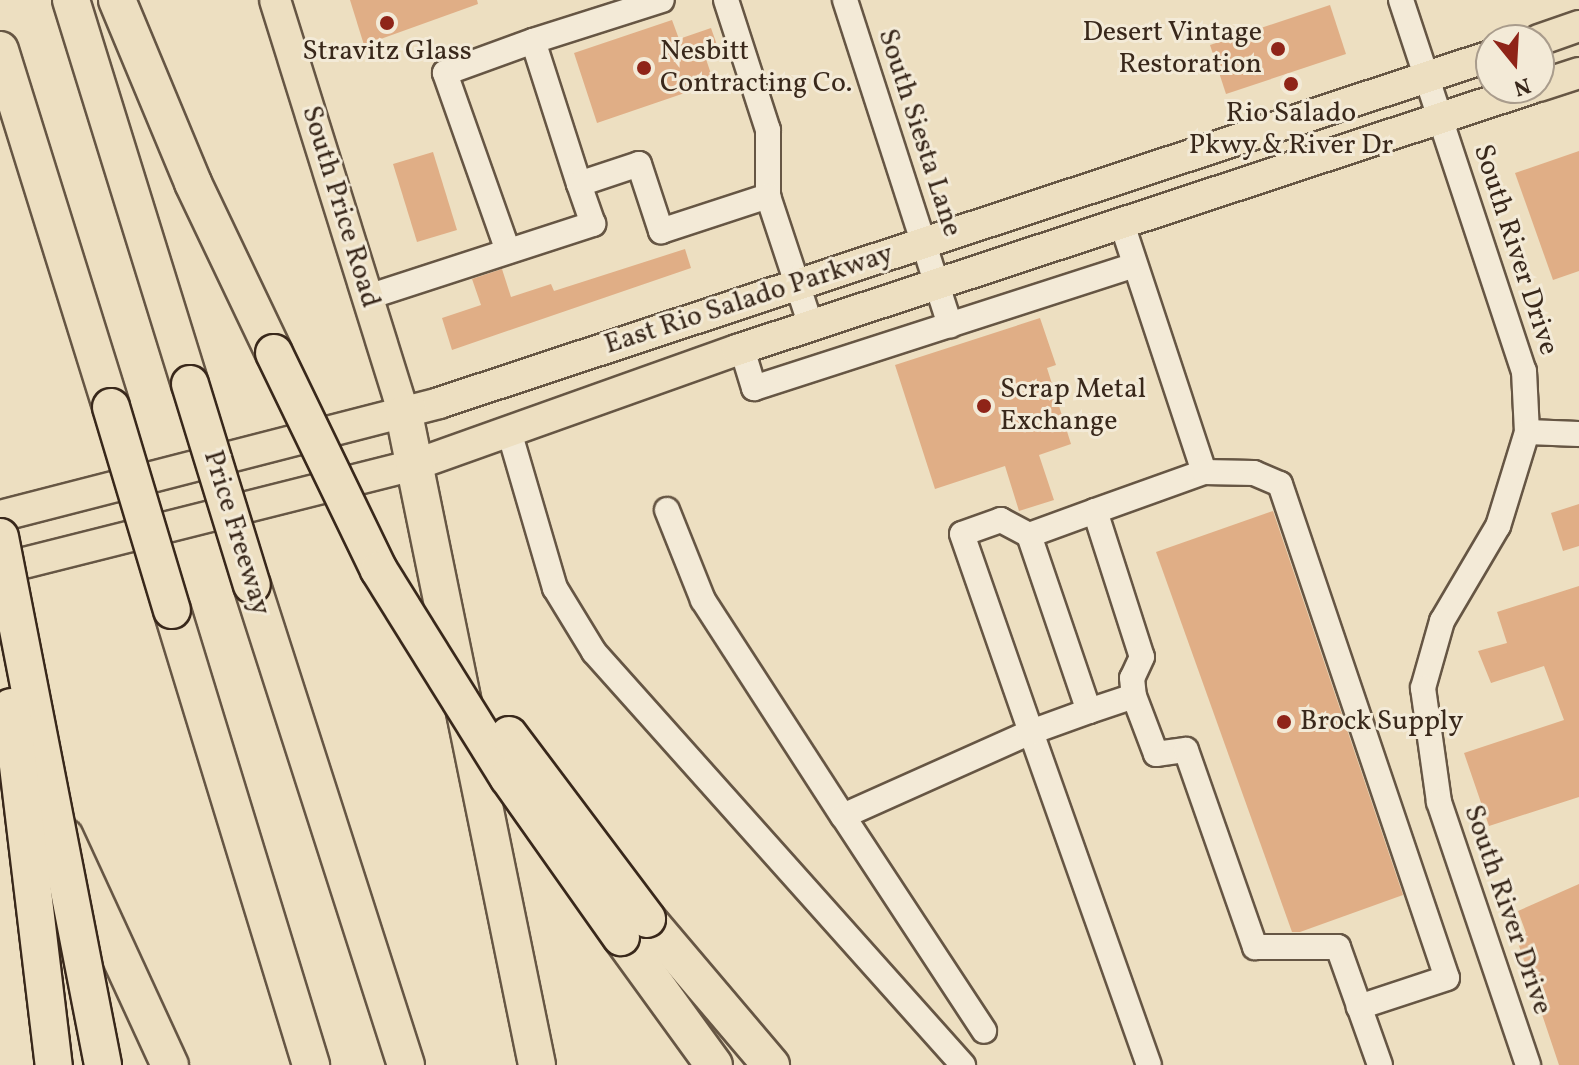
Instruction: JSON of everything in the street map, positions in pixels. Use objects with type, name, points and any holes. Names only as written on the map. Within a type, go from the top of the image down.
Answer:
[{"type":"highway","name":"Price Freeway","points":[[71,0],[252,585],[406,1065]]},
{"type":"highway","points":[[117,0],[274,353],[483,697],[634,928],[714,1065]]},
{"type":"highway","points":[[0,50],[311,1065]]},
{"type":"highway","points":[[404,414],[537,1065]]},
{"type":"highway","points":[[0,537],[103,1065]]},
{"type":"highway","points":[[0,606],[54,1065]]},
{"type":"highway","points":[[0,689],[170,1065]]},
{"type":"highway","points":[[634,928],[771,1065]]},
{"type":"main road","name":"South Price Road","points":[[275,0],[404,414]]},
{"type":"main road","points":[[1555,34],[1579,26]]},
{"type":"main road","name":"East Rio Salado Parkway","points":[[0,516],[404,414],[1475,61]]},
{"type":"main road","points":[[1555,81],[1579,73]]},
{"type":"main road","points":[[1440,118],[1483,104]]},
{"type":"main road","name":"East Rio Salado Parkway","points":[[0,569],[414,465],[742,349],[1440,118]]},
{"type":"street","points":[[508,251],[445,73],[662,0]]},
{"type":"street","points":[[726,0],[768,130],[768,196],[811,326]]},
{"type":"street","name":"South Siesta Lane","points":[[845,0],[950,325]]},
{"type":"street","name":"South River Drive","points":[[1401,0],[1524,371],[1527,432],[1498,526],[1442,621],[1423,688],[1439,802],[1528,1065]]},
{"type":"street","points":[[368,297],[593,224],[533,41]]},
{"type":"street","points":[[579,184],[639,164],[661,231],[768,196]]},
{"type":"street","points":[[1122,224],[1204,472]]},
{"type":"street","points":[[742,349],[754,388],[1135,265]]},
{"type":"street","points":[[509,431],[555,588],[594,652],[963,1065]]},
{"type":"street","points":[[1527,432],[1579,434]]},
{"type":"street","points":[[1029,535],[1204,472],[1254,473],[1280,484],[1447,978],[1359,1007]]},
{"type":"street","points":[[667,510],[703,600],[984,1031]]},
{"type":"street","points":[[1095,511],[1142,657],[1132,678],[1134,696],[1156,754],[1186,750],[1255,947],[1338,947],[1380,1065]]},
{"type":"street","points":[[1089,711],[1029,535],[1001,520],[962,534],[1149,1065]]},
{"type":"street","points":[[843,816],[1031,732],[1134,696]]},
{"type":"building","name":"Stravitz Glass","points":[[350,0],[477,0],[478,4],[364,45]]},
{"type":"building","name":"Desert Vintage Restoration","points":[[1330,5],[1346,54],[1226,94],[1210,45]]},
{"type":"building","name":"Nesbitt Contracting Co.","points":[[672,20],[679,39],[711,28],[717,45],[703,50],[714,83],[597,123],[574,53]]},
{"type":"building","points":[[1579,151],[1579,271],[1553,280],[1515,173]]},
{"type":"building","points":[[433,152],[457,230],[417,242],[393,164]]},
{"type":"building","points":[[685,249],[691,268],[452,350],[442,318],[481,305],[472,279],[502,269],[511,297],[551,284],[554,291]]},
{"type":"building","name":"Scrap Metal Exchange","points":[[1040,318],[1056,365],[1047,368],[1071,444],[1039,455],[1054,500],[1019,511],[1005,466],[935,489],[895,365]]},
{"type":"building","points":[[1579,504],[1579,546],[1563,551],[1551,513]]},
{"type":"building","name":"Brock Supply","points":[[1273,511],[1403,895],[1300,932],[1292,932],[1156,552]]},
{"type":"building","points":[[1579,586],[1579,797],[1489,826],[1464,753],[1564,720],[1544,666],[1491,683],[1478,651],[1507,643],[1497,612]]},
{"type":"building","points":[[1579,884],[1579,1065],[1559,1065],[1516,937],[1526,933],[1518,911]]},
{"type":"place","name":"Stravitz Glass","points":[[387,23]]},
{"type":"place","name":"Desert Vintage Restoration","points":[[1278,49]]},
{"type":"place","name":"Nesbitt Contracting Co.","points":[[644,68]]},
{"type":"place","name":"Rio Salado Pkwy & River Dr","points":[[1291,84]]},
{"type":"place","name":"Scrap Metal Exchange","points":[[984,406]]},
{"type":"place","name":"Brock Supply","points":[[1284,722]]}]
